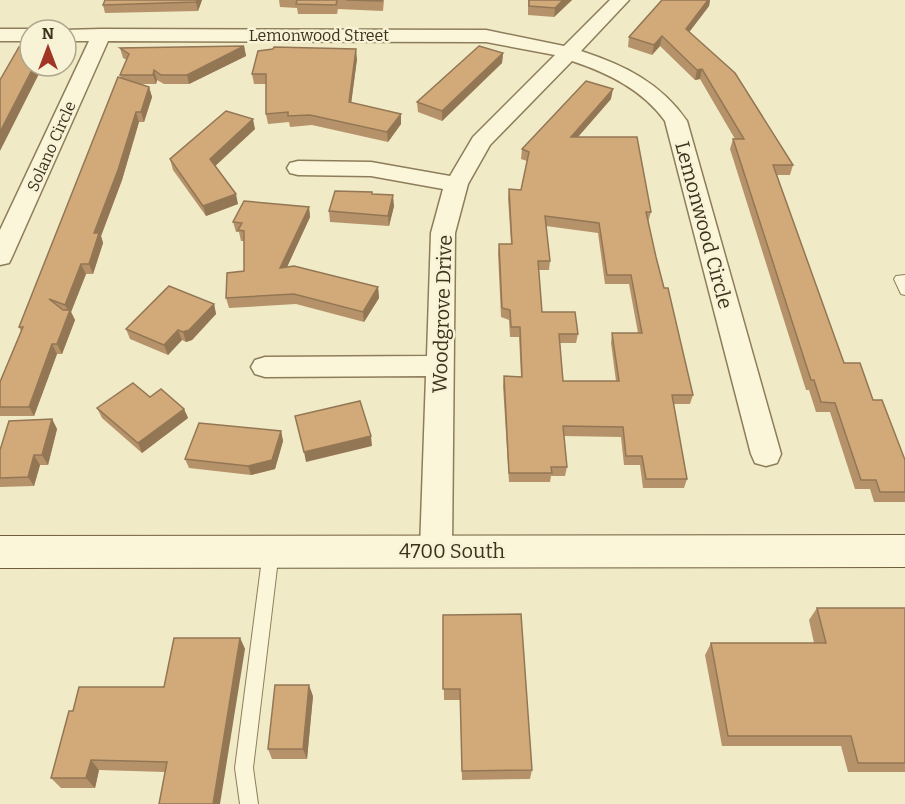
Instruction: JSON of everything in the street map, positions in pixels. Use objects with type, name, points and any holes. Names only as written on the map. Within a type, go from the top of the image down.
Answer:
[{"type":"main road","name":"4700 South","points":[[0,552],[905,551]]},
{"type":"street","name":"Woodgrove Drive","points":[[436,550],[442,242],[446,217],[456,184],[471,155],[481,142],[569,55],[620,0]]},
{"type":"street","points":[[0,35],[18,35]]},
{"type":"street","name":"Lemonwood Street","points":[[78,35],[471,35],[517,40],[569,55]]},
{"type":"street","name":"Solano Circle","points":[[0,257],[101,35]]},
{"type":"street","name":"Lemonwood Circle","points":[[569,55],[606,66],[639,82],[664,102],[676,121],[766,454]]},
{"type":"street","points":[[298,168],[371,169],[456,184]]},
{"type":"street","points":[[265,367],[440,366]]},
{"type":"lane","points":[[905,279],[900,279],[905,291]]},
{"type":"lane","points":[[249,804],[244,768],[271,551]]},
{"type":"building","points":[[105,0],[197,0],[196,2],[103,5]]},
{"type":"building","points":[[297,0],[337,0],[336,5],[296,4]]},
{"type":"building","points":[[529,0],[563,0],[555,8],[529,6]]},
{"type":"building","points":[[662,0],[708,0],[686,29],[735,73],[793,165],[773,165],[844,363],[860,363],[873,400],[882,400],[905,460],[905,492],[880,492],[876,480],[861,480],[835,403],[821,402],[814,380],[811,380],[733,139],[744,139],[702,69],[697,70],[662,36],[654,45],[629,37]]},
{"type":"building","points":[[244,46],[187,75],[161,75],[154,70],[153,75],[120,75],[129,54],[120,48]]},
{"type":"building","points":[[479,46],[503,53],[442,111],[417,102]]},
{"type":"building","points":[[274,47],[356,49],[349,102],[401,114],[387,132],[310,115],[288,116],[288,112],[266,114],[266,74],[252,74],[258,51]]},
{"type":"building","points":[[18,49],[18,78],[28,78],[0,132],[0,80]]},
{"type":"building","points":[[118,77],[149,87],[141,112],[136,112],[118,170],[94,233],[99,233],[89,264],[81,264],[65,305],[49,299],[63,310],[70,310],[57,344],[52,344],[29,407],[0,407],[0,382],[23,327],[19,327]]},
{"type":"building","points":[[586,81],[613,89],[571,137],[637,137],[651,212],[646,212],[664,288],[668,288],[693,395],[672,395],[687,479],[646,479],[642,456],[626,456],[623,427],[563,426],[567,467],[551,467],[552,473],[509,473],[504,376],[522,377],[520,327],[511,327],[510,310],[502,308],[499,244],[512,244],[509,189],[521,190],[529,152],[522,149]],"holes":[[[545,216],[599,223],[607,275],[631,275],[642,333],[612,333],[619,381],[563,381],[559,334],[578,334],[575,312],[542,312],[538,261],[550,261]]]},
{"type":"building","points":[[226,111],[253,119],[210,159],[236,194],[203,206],[170,159]]},
{"type":"building","points":[[335,191],[393,195],[388,216],[329,211]]},
{"type":"building","points":[[244,201],[309,207],[280,268],[294,266],[378,287],[363,312],[294,294],[226,298],[227,273],[244,271],[244,231],[238,230],[242,223],[233,222]]},
{"type":"building","points":[[169,286],[214,304],[189,330],[183,332],[178,330],[164,345],[126,329]]},
{"type":"building","points":[[133,383],[150,397],[161,389],[184,409],[138,443],[97,408]]},
{"type":"building","points":[[360,401],[371,436],[304,452],[295,416]]},
{"type":"building","points":[[52,419],[42,455],[34,455],[28,477],[0,478],[0,450],[9,421]]},
{"type":"building","points":[[199,423],[281,431],[272,460],[248,466],[185,459]]},
{"type":"building","points":[[817,608],[905,608],[905,763],[858,763],[851,736],[728,736],[711,643],[826,643]]},
{"type":"building","points":[[521,614],[532,770],[462,771],[460,689],[443,689],[443,615]]},
{"type":"building","points":[[174,638],[240,638],[213,804],[159,804],[167,762],[91,760],[86,778],[51,778],[69,711],[73,711],[79,687],[164,687]]},
{"type":"building","points":[[275,685],[309,685],[303,749],[268,749]]}]
